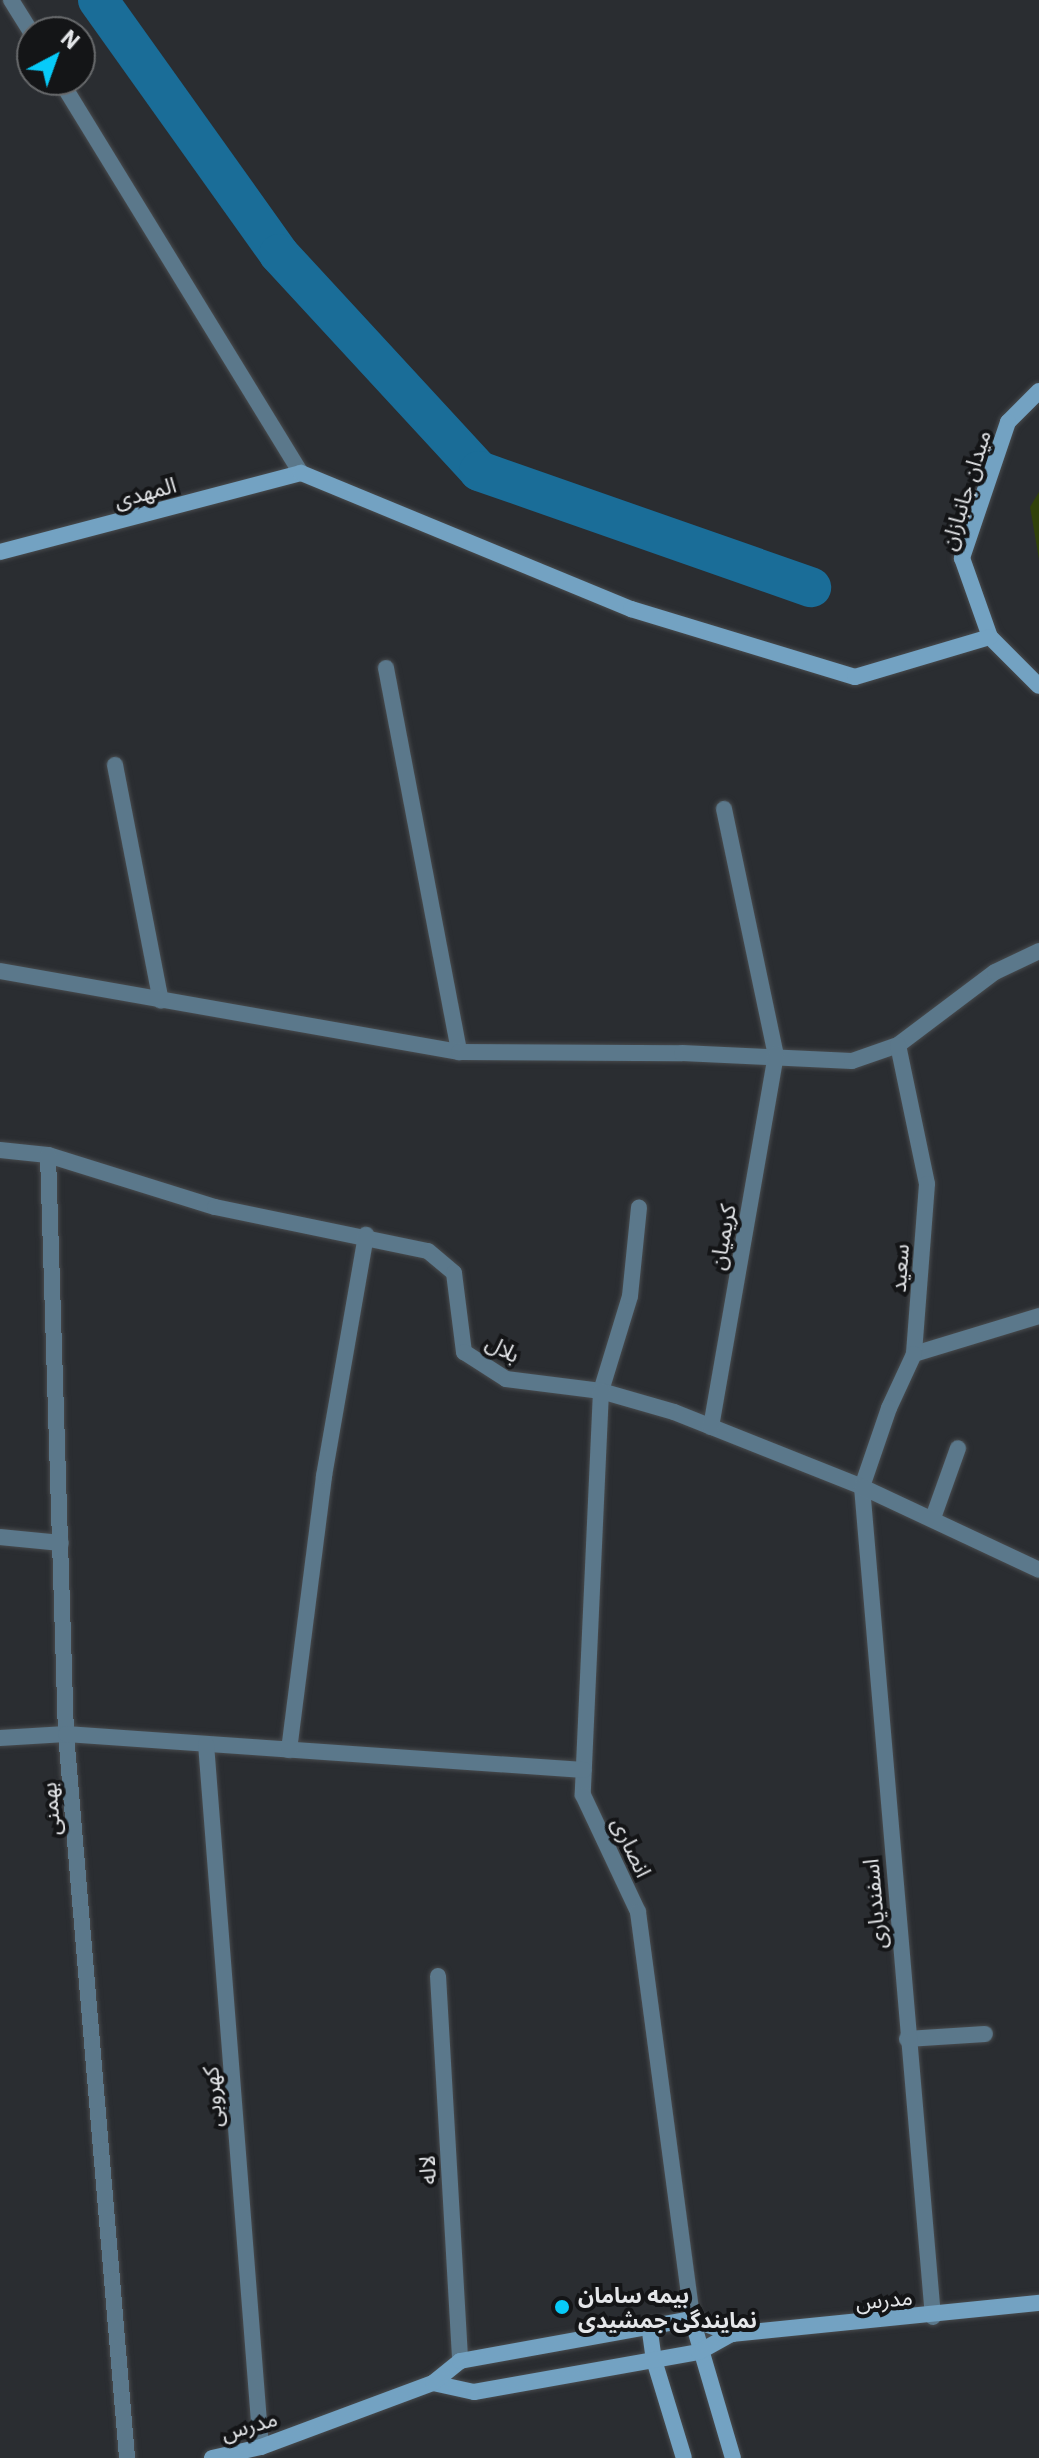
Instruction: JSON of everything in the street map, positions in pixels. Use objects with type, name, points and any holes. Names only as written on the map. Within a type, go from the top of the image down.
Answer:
[{"type":"main road","name":"میدان جانبازان","points":[[1039,391],[1008,422],[962,558],[990,637],[1039,686]]},
{"type":"main road","name":"المهدی","points":[[0,552],[301,473]]},
{"type":"main road","points":[[301,473],[631,609],[855,677],[990,637]]},
{"type":"main road","name":"مدرس","points":[[732,2334],[933,2317],[1039,2303]]},
{"type":"main road","points":[[692,2319],[699,2352],[733,2458]]},
{"type":"main road","points":[[433,2383],[460,2361],[649,2325],[692,2319],[732,2334]]},
{"type":"main road","points":[[649,2325],[654,2360],[684,2458]]},
{"type":"main road","points":[[433,2383],[474,2392],[699,2352],[732,2334]]},
{"type":"main road","name":"مدرس","points":[[212,2458],[261,2447],[433,2383]]},
{"type":"street","points":[[70,96],[301,473]]},
{"type":"street","points":[[386,668],[459,1052]]},
{"type":"street","points":[[115,765],[161,1001]]},
{"type":"street","points":[[724,809],[776,1055]]},
{"type":"street","points":[[0,971],[459,1052],[776,1055],[852,1061],[898,1045],[995,972],[1039,951]]},
{"type":"street","name":"سعید","points":[[862,1487],[889,1408],[914,1354],[927,1184],[898,1045]]},
{"type":"street","name":"کریمیان","points":[[711,1427],[776,1055]]},
{"type":"street","name":"بلال","points":[[0,1150],[48,1155],[215,1207],[366,1235],[428,1251],[454,1273],[464,1352],[506,1379],[601,1391],[711,1427],[862,1487],[1039,1570]]},
{"type":"street","name":"بهمنی","points":[[48,1155],[66,1734],[127,2458]]},
{"type":"street","name":"انصاری","points":[[639,1207],[630,1296],[601,1391],[583,1795],[638,1912],[692,2319]]},
{"type":"street","points":[[289,1750],[324,1476],[366,1235]]},
{"type":"street","points":[[914,1354],[1039,1316]]},
{"type":"street","points":[[933,1518],[958,1448]]},
{"type":"street","name":"اسفندیاری","points":[[862,1487],[933,2317]]},
{"type":"street","points":[[0,1537],[61,1543]]},
{"type":"street","points":[[0,1738],[66,1734],[584,1770]]},
{"type":"street","name":"کهروبی","points":[[206,1744],[261,2447]]},
{"type":"street","name":"لاله","points":[[438,1976],[460,2361]]},
{"type":"street","points":[[907,2039],[985,2034]]},
{"type":"green space","points":[[1039,492],[1039,559],[1030,507]]},
{"type":"waterway","points":[[98,0],[279,254],[479,471],[811,587]]},
{"type":"place","name":"بیمه سامان نمایندگی جمشیدی","points":[[562,2307]]}]
